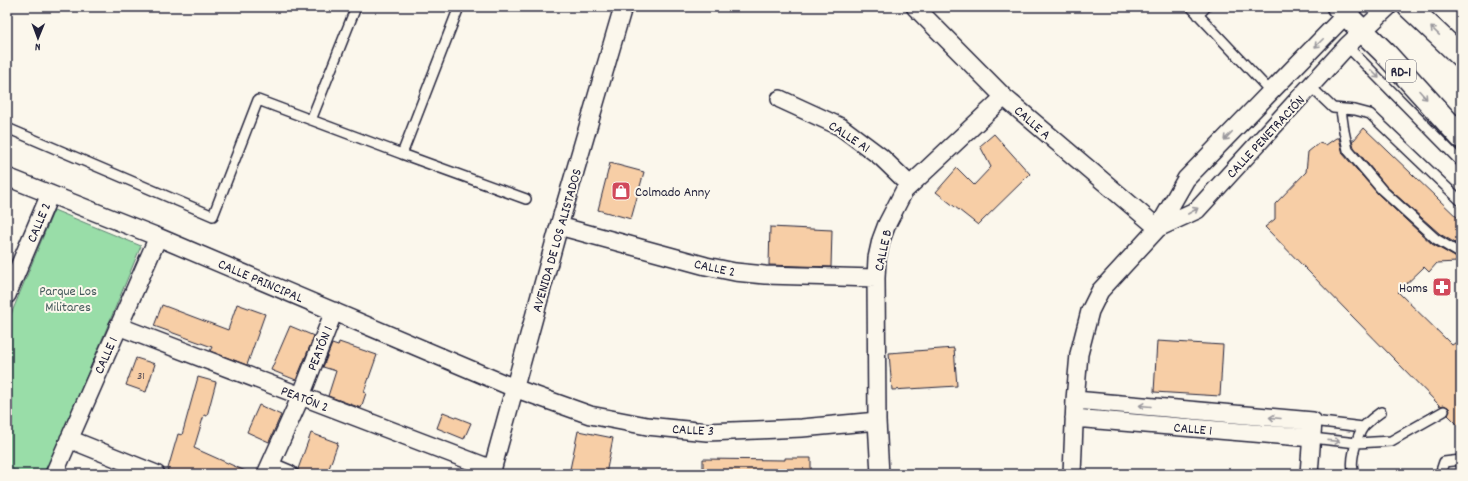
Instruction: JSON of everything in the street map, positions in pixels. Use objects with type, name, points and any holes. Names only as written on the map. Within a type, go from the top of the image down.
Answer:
[{"type":"highway","points":[[1409,7],[1461,56]]},
{"type":"highway","name":"RD-1","points":[[1345,9],[1355,39],[1385,53],[1461,137]]},
{"type":"street","name":"AVENIDA DE LOS ALISTADOS","points":[[492,471],[559,226],[623,7]]},
{"type":"street","name":"CALLE A","points":[[915,7],[1004,96],[1158,228]]},
{"type":"street","name":"CALLE PENETRACIÓN","points":[[1158,228],[1197,210],[1290,108],[1355,39],[1388,7]]},
{"type":"street","name":"CALLE PENETRACIÓN","points":[[1072,474],[1075,400],[1079,354],[1090,311],[1100,291],[1158,228],[1186,178],[1326,36],[1345,9]]},
{"type":"street","name":"CALLE B","points":[[880,474],[877,421],[876,278],[877,258],[887,224],[904,191],[1004,96]]},
{"type":"street","name":"CALLE A1","points":[[780,100],[841,127],[881,157],[910,185]]},
{"type":"street","name":"CALLE PRINCIPAL","points":[[7,178],[158,237],[514,388]]},
{"type":"street","name":"CALLE 2","points":[[7,295],[50,194]]},
{"type":"street","name":"CALLE 2","points":[[559,226],[706,266],[735,272],[765,275],[876,278]]},
{"type":"street","name":"CALLE 1","points":[[54,474],[158,237]]},
{"type":"street","name":"PEATÓN 1","points":[[268,470],[334,311]]},
{"type":"street","name":"PEATÓN 2","points":[[118,326],[492,471]]},
{"type":"street","name":"CALLE 3","points":[[514,388],[590,415],[647,426],[707,432],[802,428],[877,421]]},
{"type":"street","points":[[1075,400],[1313,421],[1308,474]]},
{"type":"street","name":"CALLE 1","points":[[1074,418],[1312,438]]},
{"type":"street","points":[[69,439],[156,474]]},
{"type":"street","points":[[268,470],[289,474]]},
{"type":"lane","points":[[311,120],[356,7]]},
{"type":"lane","points":[[402,154],[459,7]]},
{"type":"lane","points":[[1190,7],[1270,92]]},
{"type":"lane","points":[[1198,15],[1206,7]]},
{"type":"lane","points":[[1355,39],[1461,162]]},
{"type":"lane","points":[[1311,87],[1333,108],[1341,110],[1355,110],[1370,114],[1461,201]]},
{"type":"lane","points":[[7,128],[213,216],[258,100],[526,199]]},
{"type":"lane","points":[[1341,110],[1348,150],[1382,190],[1436,240],[1461,254]]},
{"type":"lane","points":[[1312,438],[1357,443],[1391,441],[1444,411]]},
{"type":"lane","points":[[1355,474],[1353,471],[1352,460],[1363,428],[1381,412]]},
{"type":"lane","points":[[1313,421],[1363,428]]},
{"type":"lane","points":[[1440,474],[1444,462],[1461,460]]},
{"type":"green space","name":"Parque Los Militares","points":[[54,210],[141,246],[46,474],[24,474],[7,467],[7,324]]},
{"type":"building","points":[[1364,128],[1461,221],[1461,240],[1457,244],[1440,234],[1386,186],[1354,147],[1352,140],[1354,140]]},
{"type":"building","points":[[994,134],[1030,174],[978,225],[936,192],[957,168],[974,185],[991,167],[980,146]]},
{"type":"building","points":[[1336,138],[1339,138],[1343,154],[1378,194],[1432,244],[1457,258],[1457,262],[1437,263],[1429,272],[1424,267],[1398,292],[1452,345],[1461,339],[1461,428],[1448,415],[1450,411],[1449,408],[1444,405],[1440,406],[1265,227],[1275,219],[1275,204],[1306,172],[1308,152],[1319,143],[1326,145]]},
{"type":"building","name":"Colmado Anny","points":[[610,163],[644,172],[631,219],[598,210]]},
{"type":"building","points":[[770,227],[832,230],[831,267],[769,265]]},
{"type":"building","points":[[237,304],[265,314],[247,365],[210,351],[212,347],[154,326],[162,305],[228,330]]},
{"type":"building","points":[[290,326],[314,336],[296,380],[271,370]]},
{"type":"building","points":[[1157,341],[1223,345],[1220,396],[1154,392]]},
{"type":"building","points":[[339,342],[377,355],[364,392],[366,393],[361,408],[328,396],[336,371],[323,367],[332,344],[338,346]]},
{"type":"building","points":[[954,348],[957,386],[892,390],[889,353]]},
{"type":"building","points":[[136,358],[155,364],[146,392],[126,385]]},
{"type":"building","points":[[198,377],[216,382],[207,416],[204,415],[194,448],[252,474],[174,474],[167,472],[178,434],[182,435]]},
{"type":"building","points":[[259,405],[281,415],[269,442],[247,432]]},
{"type":"building","points":[[443,412],[471,423],[464,439],[437,428]]},
{"type":"building","points":[[578,431],[613,438],[606,474],[569,474]]},
{"type":"building","points":[[311,433],[338,443],[327,474],[299,474],[298,469]]},
{"type":"building","points":[[785,458],[811,458],[811,474],[703,474],[703,459],[785,460]]},
{"type":"place","name":"Colmado Anny","points":[[621,191]]},
{"type":"place","name":"Homs","points":[[1442,287]]}]
